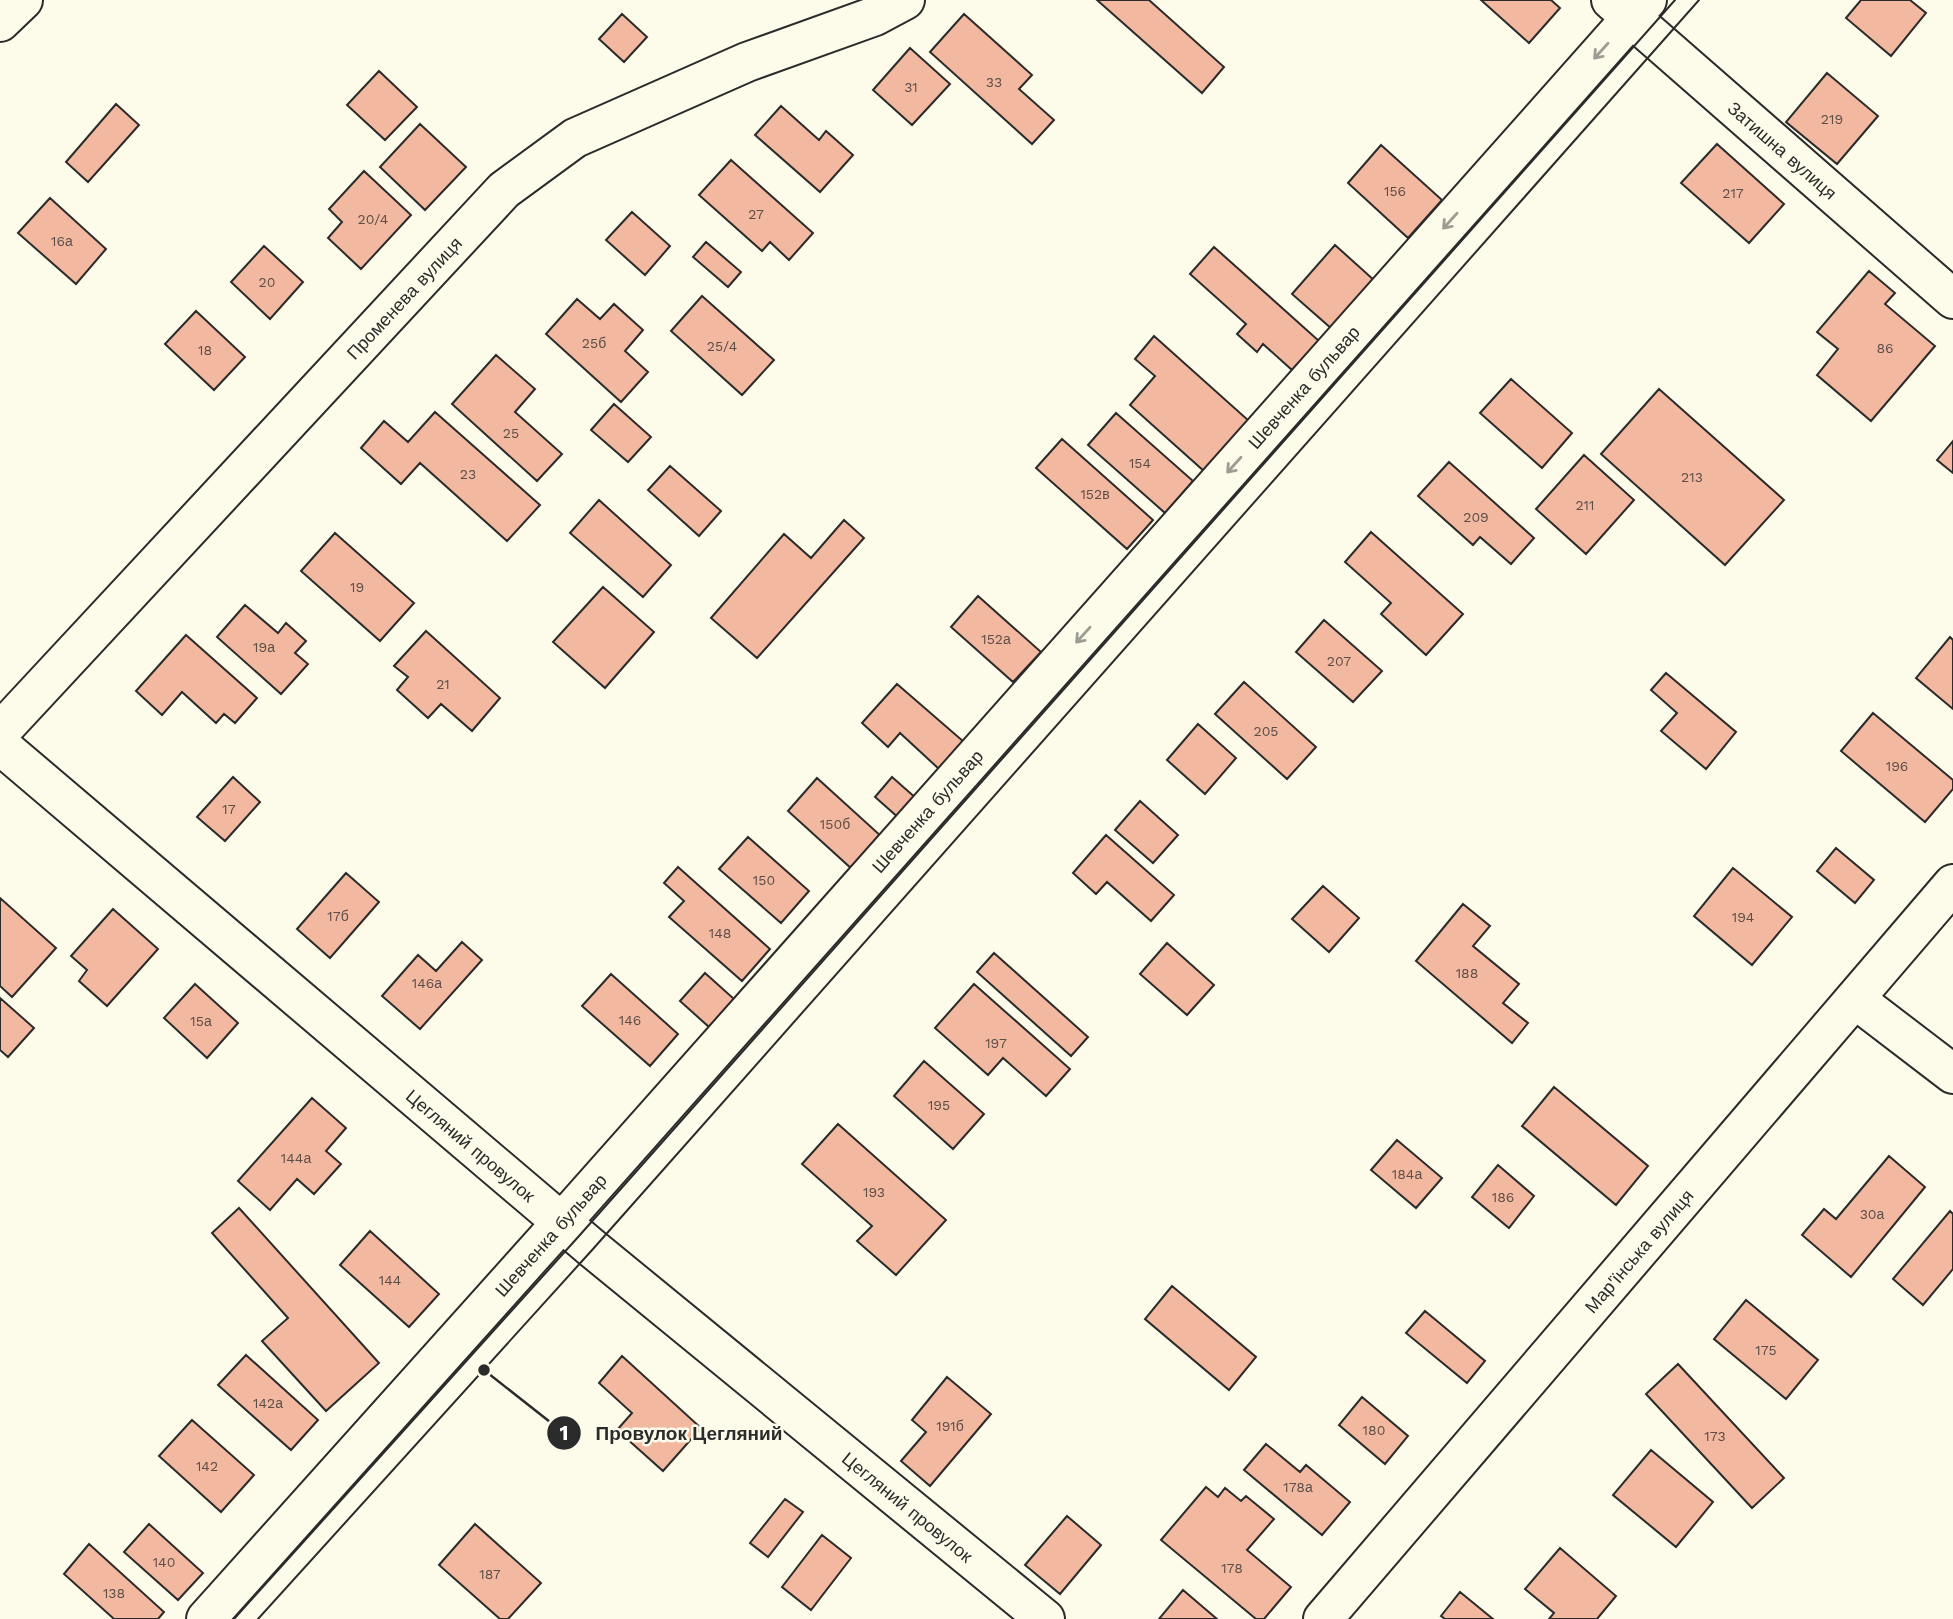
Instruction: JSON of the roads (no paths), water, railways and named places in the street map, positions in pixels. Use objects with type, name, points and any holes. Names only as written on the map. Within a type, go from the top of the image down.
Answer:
[{"type":"street","points":[[0,22],[23,0]]},
{"type":"street","name":"Променева вулиця","points":[[0,732],[504,190],[575,138],[747,62],[875,16],[905,0]]},
{"type":"street","name":"Затишна вулиця","points":[[1629,6],[1953,299]]},
{"type":"street","name":"Шевченка бульвар","points":[[206,1619],[562,1222],[1629,6]]},
{"type":"street","name":"Цегляний провулок","points":[[0,745],[562,1222],[1045,1619]]},
{"type":"street","name":"Мар'їнська вулиця","points":[[1323,1619],[1953,884]]},
{"type":"street","points":[[1855,999],[1953,1074]]},
{"type":"tram line","points":[[234,1619],[579,1236],[1675,0]]},
{"type":"tram line","points":[[258,1619],[593,1249],[1699,0]]},
{"type":"place","name":"Провулок Цегляний","points":[[484,1370]]}]
